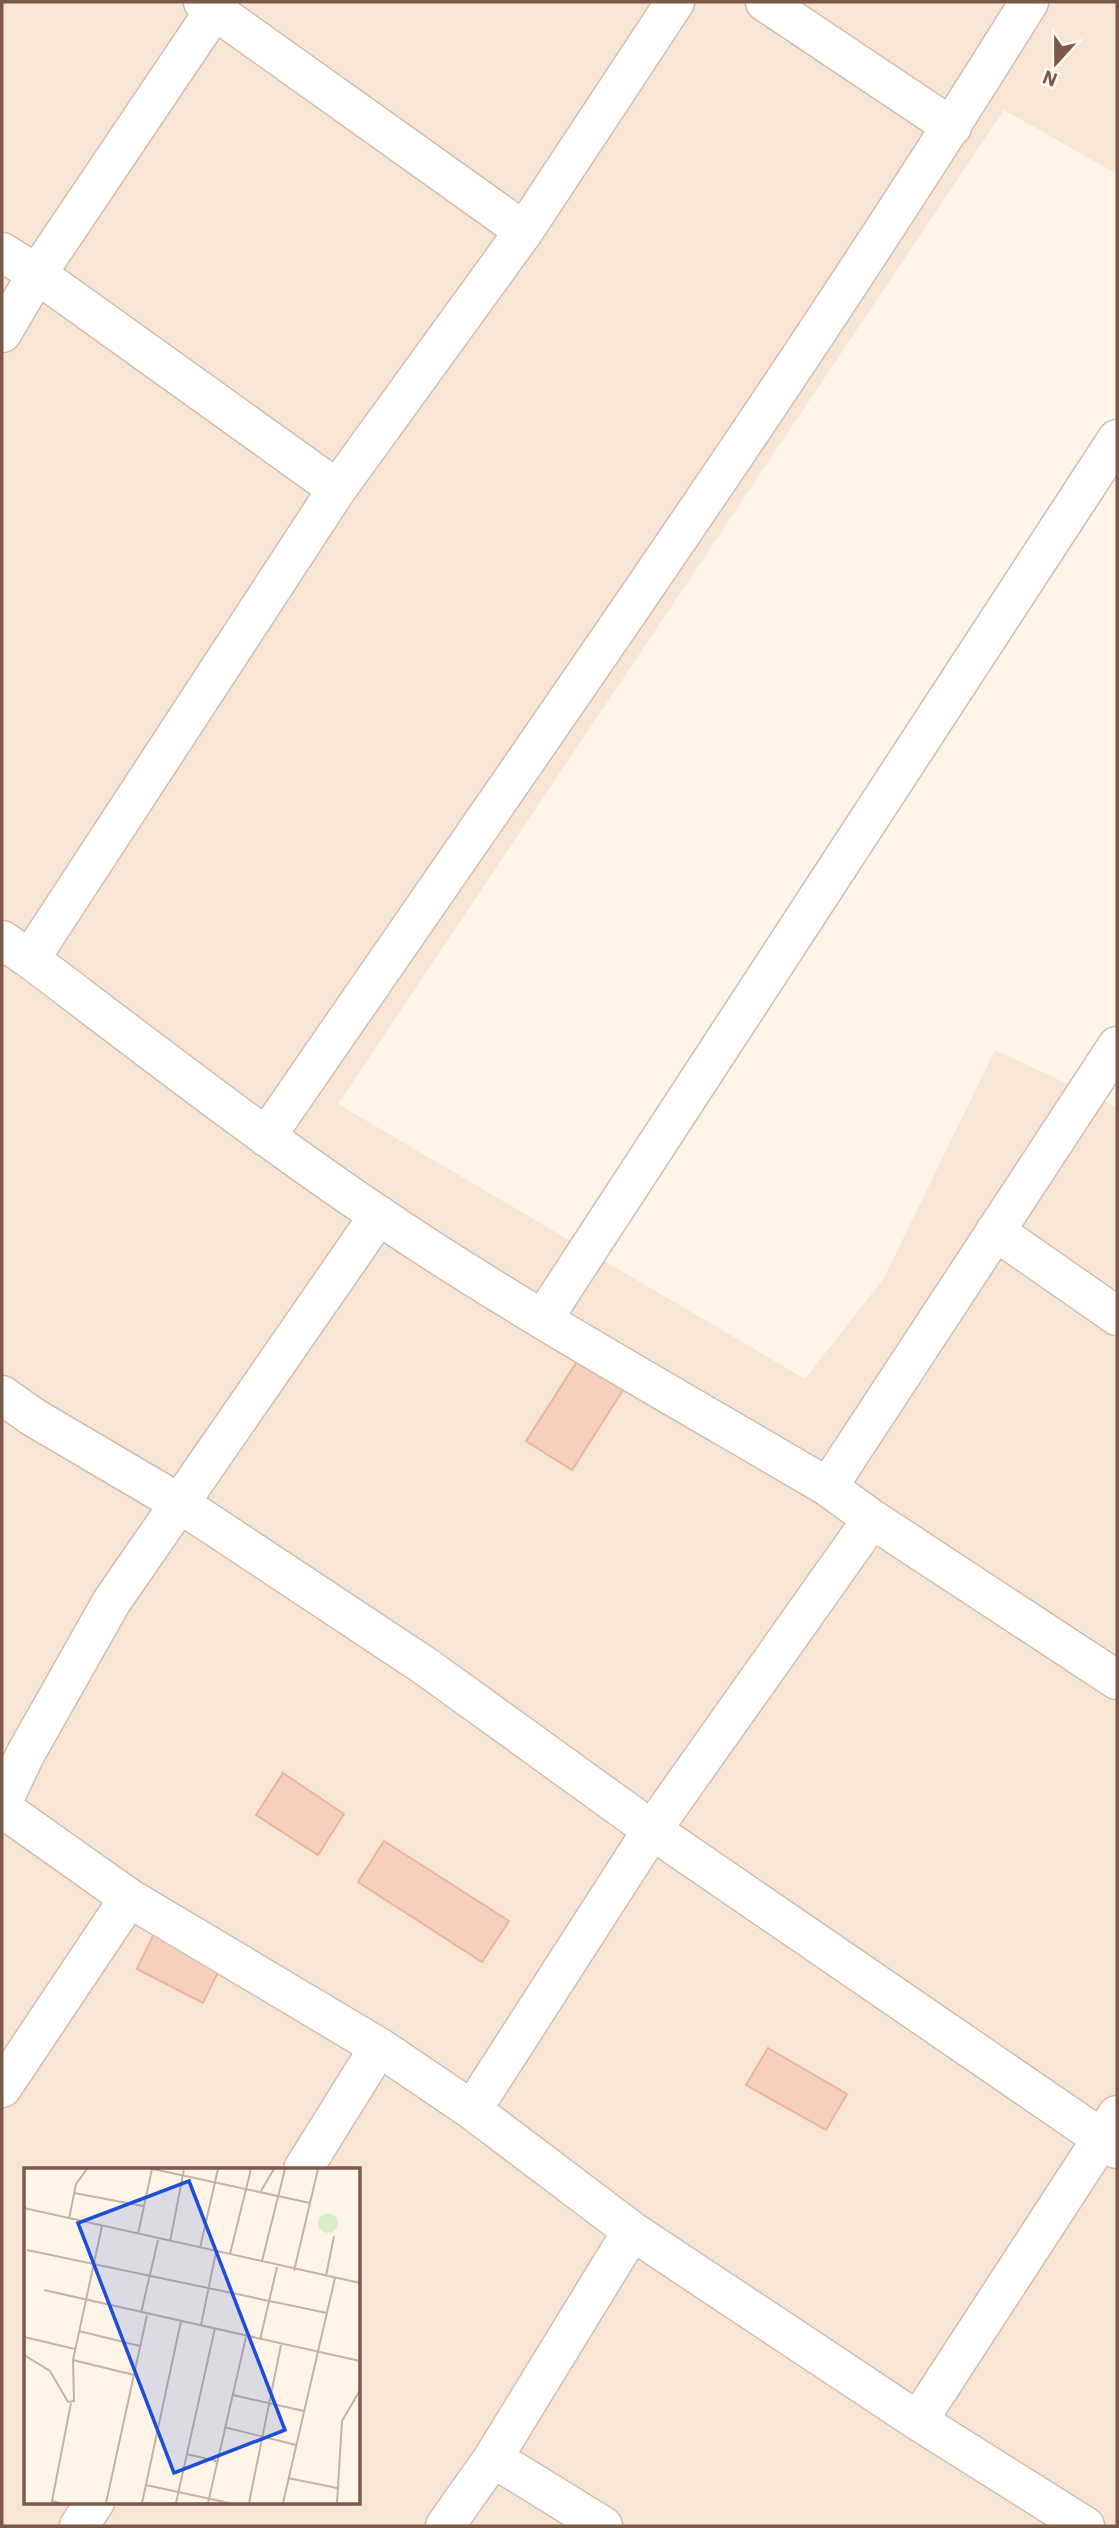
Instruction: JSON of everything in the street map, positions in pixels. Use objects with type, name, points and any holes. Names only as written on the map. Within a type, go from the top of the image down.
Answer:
[{"type":"street","points":[[675,2],[523,231],[337,489],[16,949],[266,1137],[427,1247],[543,1319],[828,1487],[872,1519],[1117,1680]]},
{"type":"street","points":[[765,2],[951,127]]},
{"type":"street","points":[[266,1137],[783,382],[951,127],[1029,2]]},
{"type":"street","points":[[2,333],[37,274],[213,4],[523,231]]},
{"type":"street","points":[[2,252],[37,274],[337,489]]},
{"type":"street","points":[[543,1319],[1117,439]]},
{"type":"street","points":[[828,1487],[1117,1046]]},
{"type":"street","points":[[379,1215],[112,1601],[26,1753],[2,1805],[129,1898],[379,2047],[472,2110],[632,2231],[919,2421],[1085,2526]]},
{"type":"street","points":[[995,1231],[1117,1316]]},
{"type":"street","points":[[2,1395],[33,1417],[179,1503],[425,1667],[652,1830],[1112,2134],[919,2421]]},
{"type":"street","points":[[472,2110],[652,1830],[872,1519]]},
{"type":"street","points":[[2,2088],[129,1898]]},
{"type":"street","points":[[304,2168],[379,2047]]},
{"type":"street","points":[[445,2526],[493,2458],[632,2231]]},
{"type":"street","points":[[493,2458],[603,2526]]},
{"type":"street","points":[[79,2526],[94,2504]]},
{"type":"shaded area","points":[[2,2],[1117,2],[1117,174],[1004,110],[338,1104],[805,1379],[884,1278],[995,1050],[1117,1107],[1117,2526],[2,2526]]},
{"type":"building","points":[[580,1357],[625,1387],[572,1470],[526,1441]]},
{"type":"building","points":[[283,1773],[344,1814],[318,1855],[256,1815]]},
{"type":"building","points":[[384,1841],[509,1921],[482,1962],[358,1882]]},
{"type":"building","points":[[156,1929],[223,1962],[203,2003],[137,1969]]},
{"type":"building","points":[[768,2048],[847,2094],[826,2130],[746,2085]]}]
